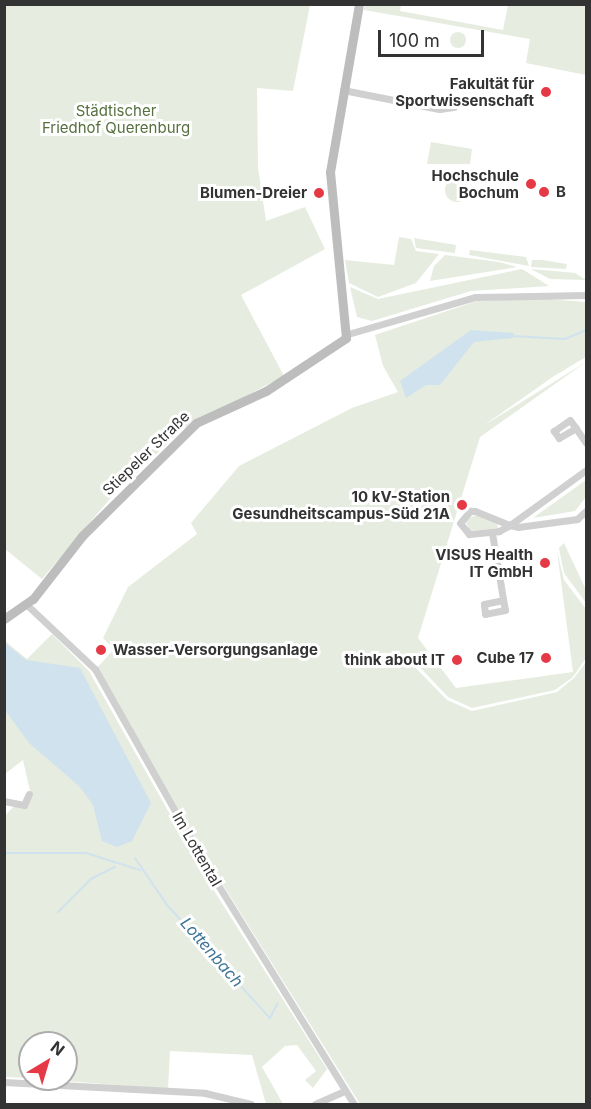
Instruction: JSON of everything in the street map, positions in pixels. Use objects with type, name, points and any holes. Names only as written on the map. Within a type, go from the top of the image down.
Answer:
[{"type":"street","points":[[359,4],[343,90],[330,187],[348,334],[476,297],[586,295]]},
{"type":"street","points":[[343,90],[439,109],[454,107]]},
{"type":"street","name":"Stiepeler Straße","points":[[27,605],[82,536],[196,423],[266,391],[348,334]]},
{"type":"street","points":[[576,428],[586,443]]},
{"type":"street","points":[[586,470],[510,525],[492,533],[469,534],[461,519],[475,511],[510,525],[577,519],[586,510]]},
{"type":"street","points":[[492,533],[503,600]]},
{"type":"street","points":[[4,619],[27,605]]},
{"type":"street","name":"Im Lottental","points":[[27,605],[94,669],[205,864],[354,1104]]},
{"type":"street","points":[[4,801],[24,805],[29,794]]},
{"type":"street","points":[[4,1082],[204,1093],[251,1104]]},
{"type":"street","points":[[315,1104],[345,1091]]},
{"type":"green space","name":"Städtischer Friedhof Querenburg","points":[[4,5],[310,5],[293,91],[257,88],[258,168],[266,221],[305,207],[325,249],[241,295],[284,376],[183,429],[114,494],[42,579],[5,549]]},
{"type":"green space","points":[[365,5],[401,5],[400,11],[503,30],[508,5],[586,5],[586,75],[526,63],[530,39],[364,10]]},
{"type":"green space","points":[[458,32],[464,34],[466,40],[464,46],[458,48],[452,46],[450,40],[452,34]]},
{"type":"green space","points":[[431,142],[472,149],[470,164],[427,164]]},
{"type":"green space","points":[[457,178],[466,181],[469,190],[466,199],[457,202],[448,199],[445,190],[448,181]]},
{"type":"green space","points":[[399,237],[411,239],[416,251],[439,254],[416,283],[378,297],[349,283],[345,260],[394,265]]},
{"type":"green space","points":[[414,238],[456,245],[455,253],[416,248]]},
{"type":"green space","points":[[470,250],[526,257],[529,266],[469,255]]},
{"type":"green space","points":[[445,255],[499,262],[517,267],[430,281],[434,266]]},
{"type":"green space","points":[[532,260],[567,264],[566,269],[531,267]]},
{"type":"green space","points":[[522,269],[549,286],[471,291],[372,321],[357,317],[350,287],[378,299]]},
{"type":"green space","points":[[531,269],[575,273],[586,280],[550,279]]},
{"type":"green space","points":[[548,299],[586,302],[586,357],[554,376],[483,426],[586,362],[480,437],[418,638],[456,688],[573,672],[557,551],[564,580],[586,609],[586,658],[573,677],[555,690],[472,708],[448,697],[414,661],[406,658],[447,700],[472,711],[557,692],[574,678],[586,662],[586,1104],[360,1104],[203,853],[97,668],[114,649],[103,638],[128,587],[197,534],[191,523],[239,466],[352,408],[398,392],[383,366],[375,335],[477,301]]},
{"type":"green space","points":[[586,480],[586,497],[575,511],[533,518]]},
{"type":"green space","points":[[476,515],[497,523],[498,528],[470,531],[465,520]]},
{"type":"green space","points":[[564,543],[586,590],[586,603],[564,573],[559,548]]},
{"type":"green space","points":[[52,634],[89,671],[206,878],[327,1069],[313,1088],[305,1080],[316,1071],[297,1045],[285,1046],[262,1067],[283,1104],[266,1104],[252,1055],[170,1051],[168,1089],[78,1082],[78,1031],[18,1031],[18,1078],[5,1077],[5,816],[14,806],[25,806],[31,795],[23,760],[5,774],[5,641],[27,659]]},
{"type":"water","points":[[471,330],[514,333],[513,338],[474,342],[440,385],[426,385],[406,398],[400,381]]},
{"type":"water","points":[[5,643],[26,660],[80,668],[151,803],[132,841],[117,847],[102,841],[93,805],[80,787],[29,743],[5,710]]},
{"type":"waterway","points":[[511,336],[565,339],[586,330]]},
{"type":"waterway","points":[[4,853],[86,853],[140,870]]},
{"type":"waterway","name":"Lottenbach","points":[[135,858],[167,905],[270,1018],[277,1004]]},
{"type":"waterway","points":[[58,912],[91,879],[115,867]]},
{"type":"place","name":"Fakultät für Sportwissenschaft","points":[[546,92]]},
{"type":"place","name":"Hochschule Bochum","points":[[531,184]]},
{"type":"place","name":"B","points":[[544,192]]},
{"type":"place","name":"Blumen-Dreier","points":[[319,193]]},
{"type":"place","name":"10 kV-Station Gesundheitscampus-Süd 21A","points":[[462,505]]},
{"type":"place","name":"VISUS Health IT GmbH","points":[[545,563]]},
{"type":"place","name":"Wasser-Versorgungsanlage","points":[[101,650]]},
{"type":"place","name":"Cube 17","points":[[546,658]]},
{"type":"place","name":"think about IT","points":[[457,660]]}]
